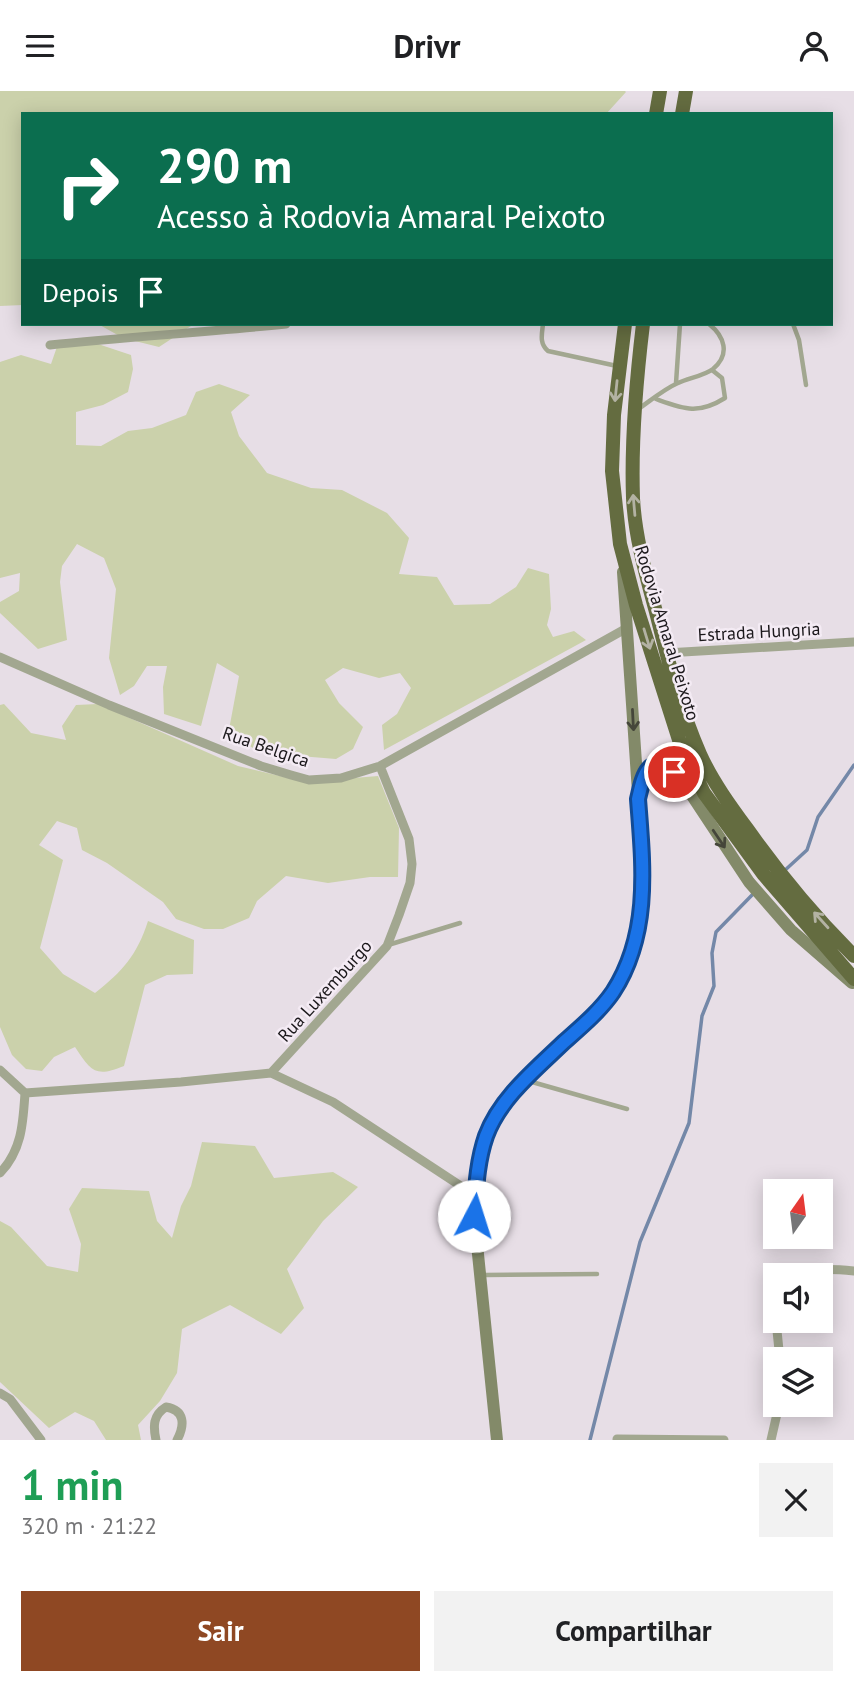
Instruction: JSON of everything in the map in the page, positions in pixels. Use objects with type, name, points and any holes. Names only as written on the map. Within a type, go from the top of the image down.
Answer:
[{"type":"highway","points":[[653,91],[655,112]]},
{"type":"highway","points":[[655,112],[660,91]]},
{"type":"highway","points":[[681,91],[682,112]]},
{"type":"highway","points":[[682,112],[686,91]]},
{"type":"highway","name":"Rodovia Amaral Peixoto","points":[[625,326],[614,415],[612,471],[620,544],[678,740],[705,793],[854,979]]},
{"type":"highway","name":"Rodovia Amaral Peixoto","points":[[643,326],[634,413],[633,500],[639,544],[666,653],[700,755],[770,872]]},
{"type":"highway","name":"Rodovia Amaral Peixoto","points":[[784,889],[854,955]]},
{"type":"main road","points":[[497,1440],[474,1216],[478,1165],[486,1135],[496,1116],[524,1080],[613,991],[633,947],[643,897],[620,544]]},
{"type":"main road","points":[[638,799],[649,767],[664,766],[674,772],[686,784],[710,826],[765,901],[792,930],[854,984]]},
{"type":"street","points":[[50,345],[267,326]]},
{"type":"street","name":"Rua Belgica","points":[[0,657],[109,705],[261,766],[309,780],[341,778],[380,766],[627,628]]},
{"type":"street","name":"Estrada Hungria","points":[[666,653],[854,642]]},
{"type":"street","name":"Rua Luxemburgo","points":[[271,1073],[387,946],[410,883],[410,839],[380,766]]},
{"type":"street","points":[[0,1070],[25,1093],[271,1073],[333,1102],[475,1196]]},
{"type":"street","points":[[0,1173],[10,1162],[18,1146],[23,1128],[25,1093]]},
{"type":"street","points":[[833,1269],[854,1271]]},
{"type":"street","points":[[0,1393],[10,1399],[41,1440]]},
{"type":"street","points":[[156,1440],[153,1428],[155,1418],[166,1406],[177,1410],[182,1417],[183,1424],[177,1440]]},
{"type":"street","points":[[771,1440],[776,1417]]},
{"type":"street","points":[[617,1439],[724,1440]]},
{"type":"lane","points":[[543,326],[541,339],[543,347],[548,351],[619,367]]},
{"type":"lane","points":[[676,383],[680,326]]},
{"type":"lane","points":[[634,413],[676,383],[712,370],[723,356],[724,346],[720,334],[711,326]]},
{"type":"lane","points":[[794,326],[799,340],[806,385]]},
{"type":"lane","points":[[655,398],[684,409],[708,408],[725,398],[722,378],[712,370]]},
{"type":"lane","points":[[387,946],[460,923]]},
{"type":"lane","points":[[524,1080],[627,1109]]},
{"type":"lane","points":[[479,1275],[597,1274]]},
{"type":"green space","points":[[0,91],[626,92],[608,112],[21,112],[21,305],[0,306]]},
{"type":"green space","points":[[102,326],[191,326],[159,347],[123,338]]},
{"type":"green space","points":[[83,339],[131,355],[133,369],[128,392],[103,405],[76,412],[76,445],[101,446],[128,431],[152,428],[186,415],[196,392],[219,384],[250,395],[231,412],[239,436],[267,473],[311,488],[342,490],[387,513],[409,538],[399,574],[437,577],[454,605],[490,604],[516,587],[528,568],[549,574],[551,609],[547,625],[553,637],[574,631],[586,640],[384,750],[382,725],[397,714],[411,688],[400,673],[379,678],[343,668],[325,680],[339,703],[363,727],[353,749],[336,759],[263,753],[228,735],[239,676],[217,663],[201,726],[164,714],[163,687],[167,666],[147,666],[134,686],[120,695],[109,658],[116,589],[104,558],[77,544],[62,566],[60,582],[67,640],[38,649],[0,613],[0,602],[19,591],[20,573],[0,578],[0,362],[21,355],[51,364],[59,341]]},
{"type":"green space","points":[[4,704],[31,733],[66,740],[62,726],[76,705],[98,704],[238,766],[305,782],[378,776],[399,828],[398,877],[370,877],[328,883],[286,876],[257,901],[249,918],[223,929],[204,929],[176,919],[163,902],[107,863],[82,850],[77,828],[57,821],[39,845],[63,860],[40,948],[63,974],[95,993],[128,961],[148,921],[194,940],[193,974],[167,975],[145,985],[124,1066],[100,1072],[85,1062],[75,1047],[54,1057],[42,1071],[26,1069],[12,1055],[0,1027],[0,705]]},
{"type":"green space","points":[[202,1142],[255,1146],[274,1178],[333,1172],[358,1187],[323,1221],[287,1269],[304,1308],[281,1334],[230,1305],[182,1329],[177,1373],[160,1401],[138,1425],[141,1440],[106,1440],[94,1421],[75,1412],[49,1428],[0,1382],[0,1221],[11,1227],[47,1266],[78,1272],[81,1244],[69,1209],[82,1188],[149,1191],[157,1221],[172,1238],[181,1206],[191,1186]]},
{"type":"waterway","points":[[783,872],[807,850],[818,817],[854,765]]},
{"type":"waterway","points":[[590,1440],[640,1242],[689,1123],[702,1016],[714,986],[712,953],[716,932],[754,893]]},
{"type":"route","points":[[474,1216],[478,1165],[486,1135],[496,1116],[524,1080],[585,1022],[613,991],[633,947],[643,897],[638,799],[649,767],[664,766],[674,772]]}]
